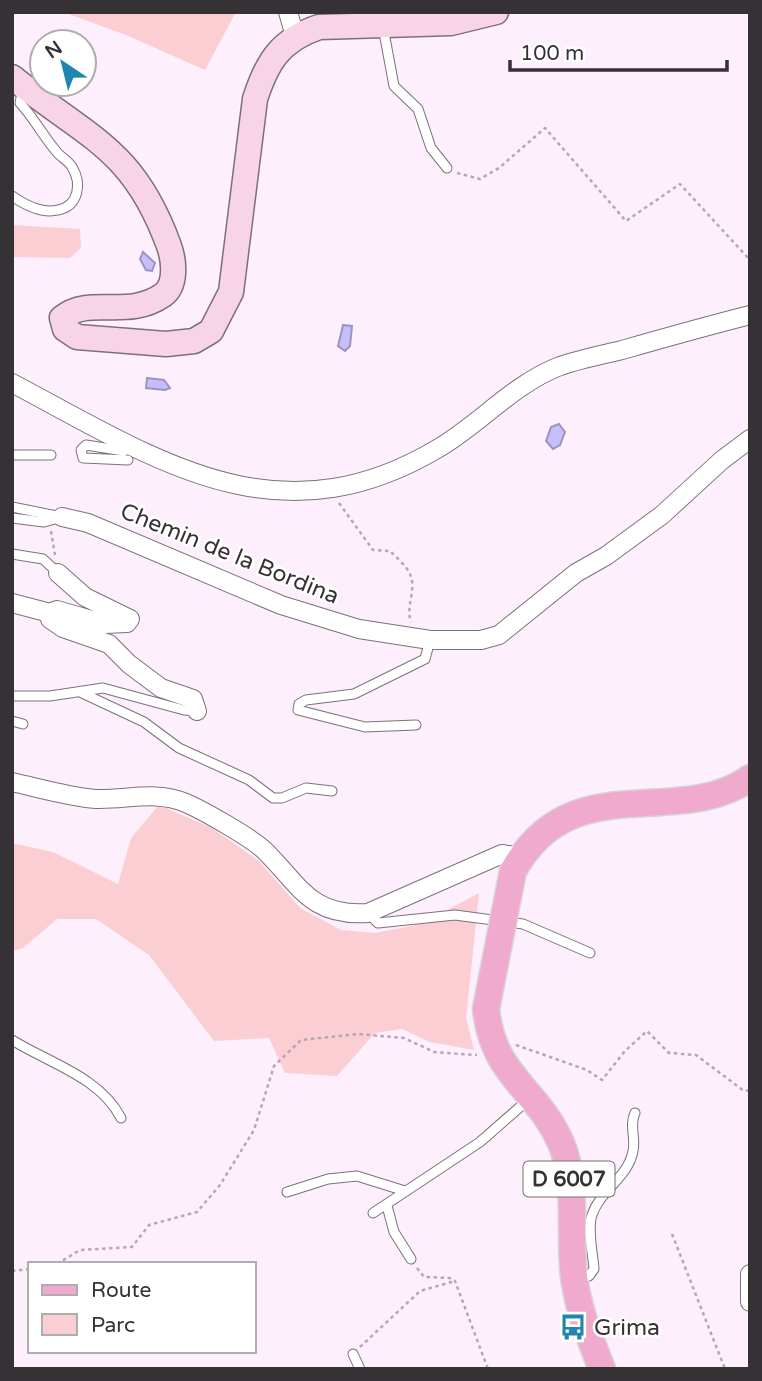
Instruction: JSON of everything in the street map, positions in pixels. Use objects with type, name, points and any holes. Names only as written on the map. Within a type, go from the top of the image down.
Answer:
[{"type":"main road","points":[[517,864],[553,826],[575,815],[598,807],[707,796],[750,778]]},
{"type":"main road","name":"D 6007","points":[[517,864],[486,1009],[495,1051],[546,1117],[561,1143],[569,1172],[575,1280],[584,1320],[603,1369]]},
{"type":"street","points":[[18,82],[104,143],[140,184],[156,210],[172,256],[173,278],[166,294],[141,307],[119,310],[85,307],[71,311],[62,318],[65,330],[77,337],[166,344],[194,341],[211,331],[231,292],[255,99],[259,87],[276,53],[305,21],[451,23],[496,12]]},
{"type":"street","points":[[12,383],[128,453],[202,478],[286,492],[329,490],[381,477],[439,449],[489,408],[558,367],[750,315]]},
{"type":"street","name":"Chemin de la Bordina","points":[[56,519],[88,523],[281,605],[359,629],[426,639],[481,640],[499,635],[576,573],[606,556],[662,515],[722,460],[750,439]]},
{"type":"street","points":[[12,603],[50,613],[57,610],[105,624],[127,623],[130,619],[85,597],[58,573]]},
{"type":"street","points":[[50,613],[50,619],[63,628],[109,644],[129,664],[161,688],[193,699],[197,711]]},
{"type":"street","points":[[12,782],[96,799],[147,794],[184,802],[262,848],[301,893],[337,912],[368,913],[502,854],[517,864]]},
{"type":"street","points":[[750,1274],[750,1302]]},
{"type":"lane","points":[[380,23],[392,60],[394,86],[418,109],[430,148],[447,168]]},
{"type":"lane","points":[[12,196],[26,206],[55,211],[69,207],[77,196],[77,180],[71,165],[56,152],[37,121],[20,103],[18,82]]},
{"type":"lane","points":[[12,455],[51,455]]},
{"type":"lane","name":"Chemin de la Bordina","points":[[12,507],[56,519]]},
{"type":"lane","points":[[12,519],[56,519]]},
{"type":"lane","points":[[12,554],[43,559],[58,573]]},
{"type":"lane","points":[[415,725],[365,727],[298,710],[299,704],[306,700],[354,694],[425,659],[426,639]]},
{"type":"lane","points":[[12,696],[82,693],[103,688],[197,711]]},
{"type":"lane","points":[[82,693],[144,722],[179,748],[249,780],[273,797],[282,798],[306,788],[332,791]]},
{"type":"lane","points":[[12,721],[23,724]]},
{"type":"lane","points":[[368,913],[377,923],[455,915],[523,924],[590,953]]},
{"type":"lane","points":[[12,1040],[96,1087],[114,1104],[121,1118]]},
{"type":"lane","points":[[373,1213],[480,1142],[530,1098]]},
{"type":"lane","points":[[575,1280],[589,1276],[594,1269],[590,1218],[598,1201],[622,1176],[633,1152],[632,1119],[635,1113]]},
{"type":"lane","points":[[287,1192],[328,1179],[357,1176],[405,1191]]},
{"type":"lane","points":[[387,1206],[394,1232],[411,1259]]},
{"type":"lane","points":[[353,1354],[360,1369]]},
{"type":"path","points":[[447,168],[467,177],[480,179],[499,168],[545,128],[626,221],[680,184],[750,260]]},
{"type":"path","points":[[329,490],[373,550],[390,551],[410,572],[413,588],[408,616],[426,639]]},
{"type":"path","points":[[56,519],[58,573]]},
{"type":"path","points":[[60,1262],[80,1250],[132,1247],[149,1225],[197,1212],[220,1185],[254,1130],[274,1066],[300,1040],[358,1034],[404,1038],[434,1052],[472,1056],[513,1044],[587,1070],[602,1080],[625,1051],[647,1031],[669,1053],[696,1055],[744,1091],[750,1090]]},
{"type":"path","points":[[672,1234],[725,1369]]},
{"type":"path","points":[[411,1259],[424,1277],[450,1278],[455,1281],[488,1369]]},
{"type":"path","points":[[353,1354],[383,1322],[420,1291],[455,1281]]},
{"type":"green space","points":[[63,12],[236,12],[205,70],[126,35]]},
{"type":"green space","points":[[13,225],[80,229],[81,248],[70,258],[12,257]]},
{"type":"green space","points":[[159,805],[212,828],[259,861],[300,908],[341,930],[375,933],[421,924],[479,893],[466,1018],[474,1050],[430,1042],[402,1029],[375,1033],[337,1076],[285,1073],[269,1038],[214,1041],[149,955],[96,919],[57,919],[23,948],[12,951],[12,843],[53,852],[118,884],[131,838]]},
{"type":"shaded area","points":[[143,252],[155,263],[152,271],[146,270],[140,259]]},
{"type":"shaded area","points":[[343,325],[352,326],[350,346],[345,351],[338,346]]},
{"type":"shaded area","points":[[147,378],[164,380],[170,388],[146,388]]},
{"type":"shaded area","points":[[559,424],[565,432],[560,445],[553,449],[546,441],[551,427]]},
{"type":"place","name":"Grima","points":[[573,1327]]}]
